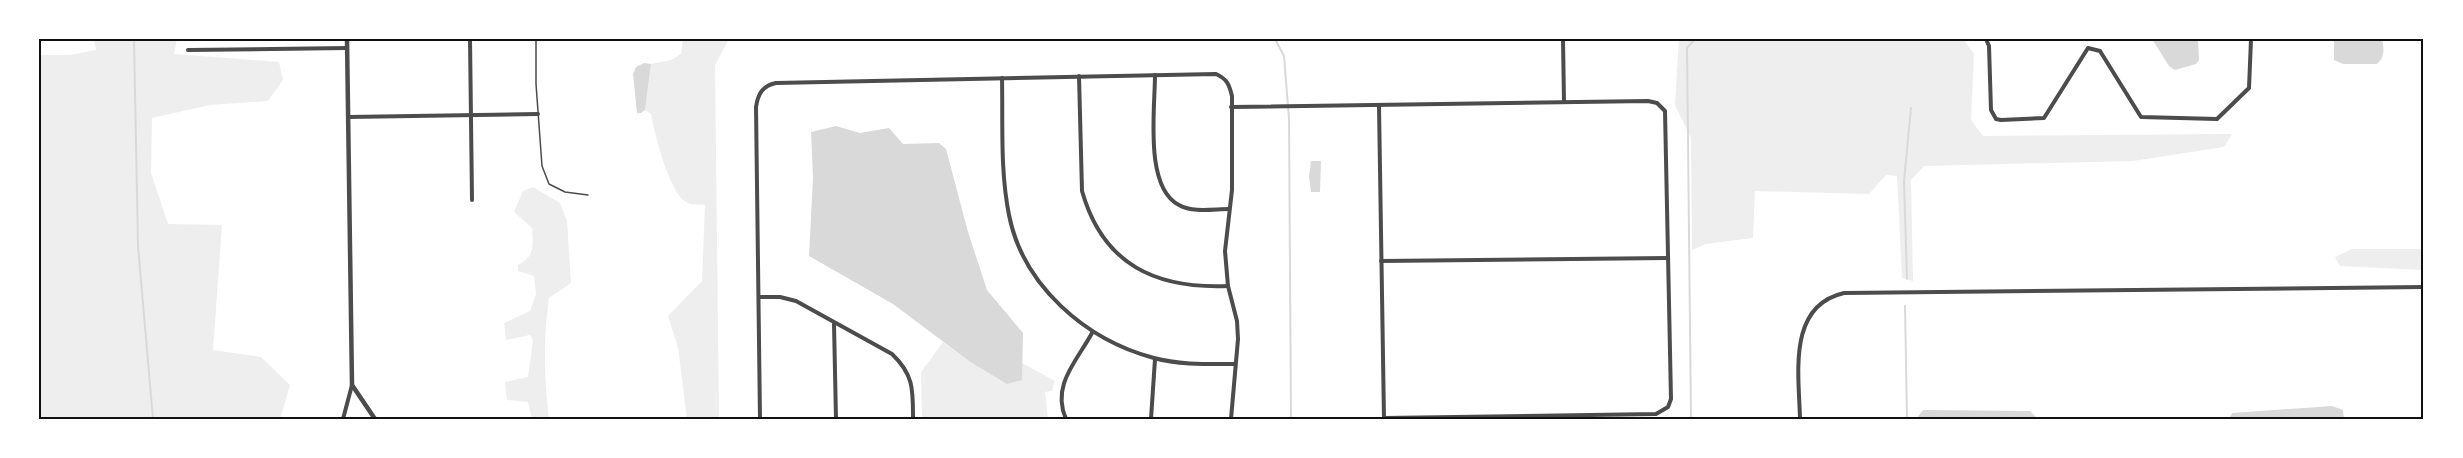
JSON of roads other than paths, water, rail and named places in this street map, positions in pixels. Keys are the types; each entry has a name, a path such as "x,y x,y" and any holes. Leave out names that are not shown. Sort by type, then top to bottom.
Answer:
{"street":[{"path":"343,419 352,386 347,39"},
{"path":"470,39 472,200"},
{"path":"1563,39 1564,102"},
{"path":"1986,39 1989,46 1990,110 1996,119 2001,120 2044,118 2088,48 2100,51 2141,117 2217,119 2223,116 2249,88 2251,39"},
{"path":"188,50 347,48"},
{"path":"760,419 756,107 757,98 765,87 776,83 1216,74 1224,78 1229,85 1231,107 1232,190 1225,251 1228,286 1237,321 1231,419"},
{"path":"1155,75 1155,151 1157,176 1162,189 1179,205 1229,209"},
{"path":"1079,76 1082,191 1087,210 1102,237 1126,261 1162,281 1183,286 1228,286"},
{"path":"1002,78 1003,176 1009,218 1032,270 1062,307 1092,333 1155,359 1235,364"},
{"path":"1231,107 1564,102 1657,103 1665,111 1667,119 1671,399 1668,407 1656,414 1384,418 1379,106"},
{"path":"348,117 538,114"},
{"path":"1381,261 1668,258"},
{"path":"1800,419 1800,338 1809,316 1821,302 1838,294 2424,287"},
{"path":"759,297 788,298 892,354 905,366 909,375 913,419"},
{"path":"834,323 836,419"},
{"path":"1066,419 1062,410 1061,388 1092,333"},
{"path":"1151,419 1155,359"},
{"path":"352,386 375,419"}],"lane":[{"path":"536,39 542,166 549,184 565,192 588,195"}],"waterway":[{"path":"134,39 138,246 153,419"},
{"path":"1275,39 1284,56 1289,119 1291,419"},
{"path":"1691,419 1687,48 1695,39"},
{"path":"1907,279 1904,181 1911,108"},
{"path":"1905,306 1907,419"}]}
